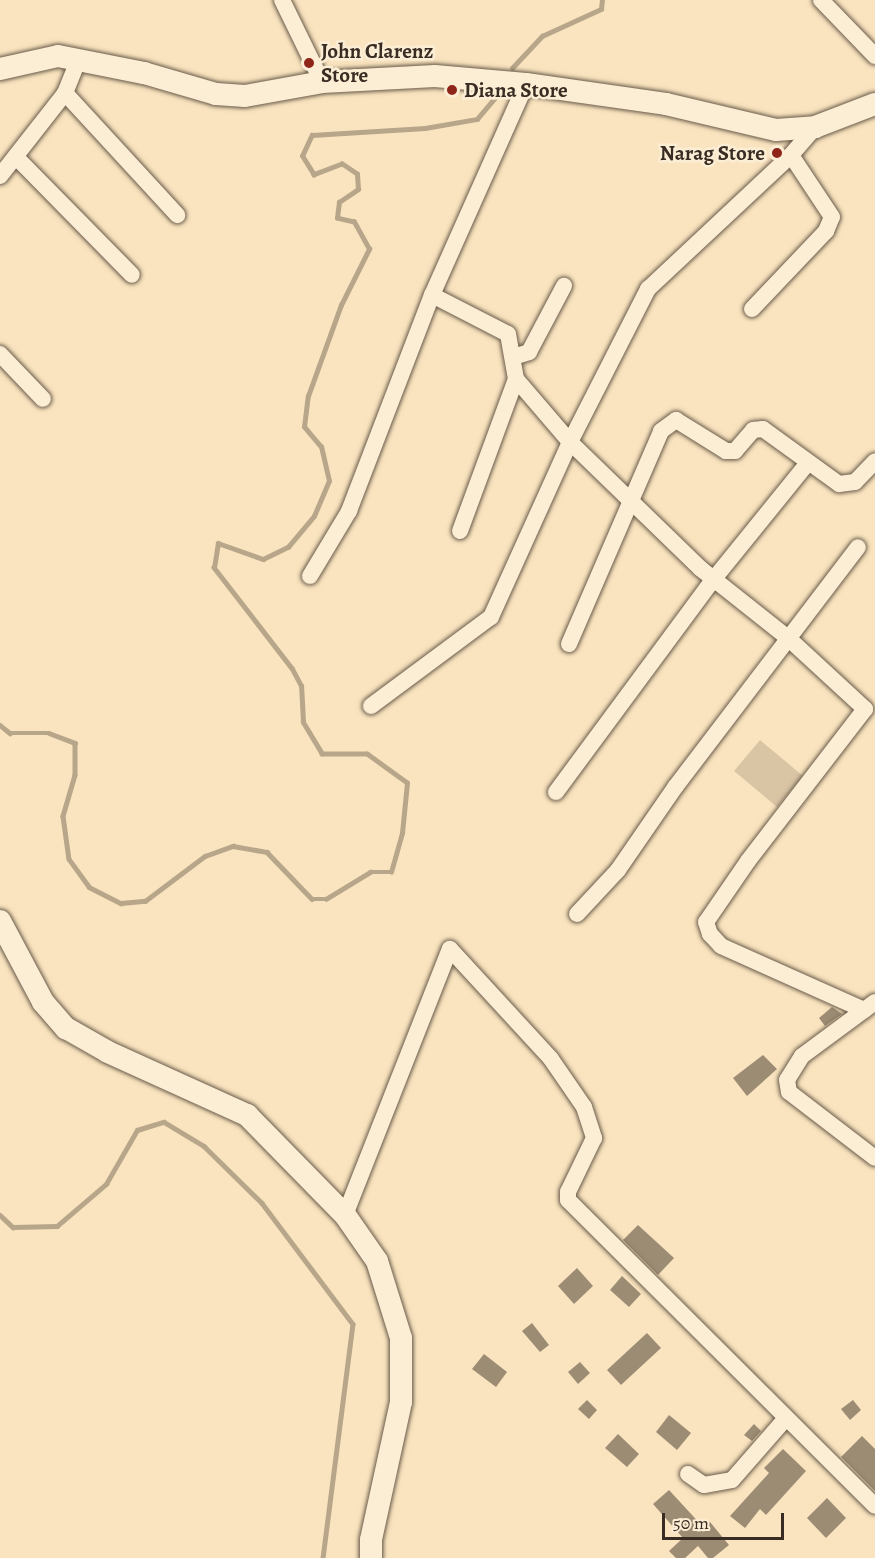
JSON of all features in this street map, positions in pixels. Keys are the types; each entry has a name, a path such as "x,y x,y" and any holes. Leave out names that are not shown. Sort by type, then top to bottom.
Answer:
{"street":[{"path":"282,0 322,82"},
{"path":"821,0 875,56"},
{"path":"0,69 58,56 79,58 216,94 245,96 322,82 435,76 526,84 666,104 776,130 815,127 875,104"},
{"path":"0,176 65,93 79,58"},
{"path":"310,576 349,512 432,295 526,84"},
{"path":"65,93 177,215"},
{"path":"371,706 491,617 570,442 648,290 791,155 815,127"},
{"path":"752,309 826,231 832,217 791,155"},
{"path":"16,157 132,275"},
{"path":"513,357 529,352 564,286"},
{"path":"432,295 508,334 516,379 460,531"},
{"path":"0,354 43,399"},
{"path":"516,379 570,442 713,580 788,638 865,709 748,861 706,922 710,934 721,946 869,1006"},
{"path":"569,644 661,431 676,420 726,452 735,451 753,430 764,429 807,464 839,484 855,482 875,461"},
{"path":"556,792 713,580 807,464"},
{"path":"577,914 618,870 788,638 858,547"},
{"path":"0,921 43,1002 66,1028 108,1052 247,1115 345,1215 377,1261 401,1338 401,1402 370,1540 371,1558"},
{"path":"345,1215 450,948 551,1059 584,1107 594,1138 568,1192 568,1200 875,1506"},
{"path":"869,1006 802,1056 788,1080 789,1092 875,1158"},
{"path":"688,1474 704,1485 732,1480 786,1418"}],"shaded area":[{"path":"760,740 803,776 777,807 734,771"}],"building":[{"path":"832,1007 842,1014 825,1026 819,1018"},
{"path":"763,1055 777,1069 747,1096 733,1078"},
{"path":"638,1225 674,1258 658,1275 623,1240"},
{"path":"577,1268 593,1286 574,1304 558,1286"},
{"path":"622,1276 641,1294 629,1307 610,1290"},
{"path":"532,1323 549,1345 540,1352 522,1331"},
{"path":"647,1333 661,1348 621,1385 607,1370"},
{"path":"484,1354 507,1372 496,1387 472,1369"},
{"path":"580,1362 590,1373 578,1384 568,1372"},
{"path":"587,1400 597,1410 589,1419 578,1409"},
{"path":"853,1400 861,1410 850,1420 841,1409"},
{"path":"669,1415 691,1433 677,1450 656,1432"},
{"path":"754,1424 761,1431 752,1441 744,1435"},
{"path":"618,1434 639,1454 627,1467 605,1448"},
{"path":"862,1436 875,1449 875,1491 841,1457"},
{"path":"783,1449 806,1471 766,1515 760,1509 745,1528 730,1516 769,1473 764,1468"},
{"path":"669,1490 704,1528 710,1522 729,1545 713,1558 708,1558 698,1546 685,1558 676,1558 669,1551 683,1538 653,1504"},
{"path":"827,1498 846,1518 826,1538 807,1518"}],"waterway":[{"path":"512,68 542,36 601,9 602,0"},
{"path":"0,725 10,733 49,733 75,743 75,775 63,816 69,859 89,887 121,903 145,901 205,856 233,846 267,852 312,899 326,899 370,872 391,872 402,833 407,783 367,754 322,754 303,722 301,686 292,669 214,568 218,543 263,559 288,547 314,516 329,481 321,447 304,427 308,396 341,305 369,249 354,222 337,218 339,202 358,189 357,174 342,164 314,175 302,156 312,135 425,128 477,119 497,95"},
{"path":"0,1215 13,1227 57,1226 106,1184 137,1130 164,1122 204,1146 262,1203 353,1324 323,1558"}],"place":[{"name":"John Clarenz Store","path":"309,63"},
{"name":"Diana Store","path":"452,90"},
{"name":"Narag Store","path":"777,153"}]}
